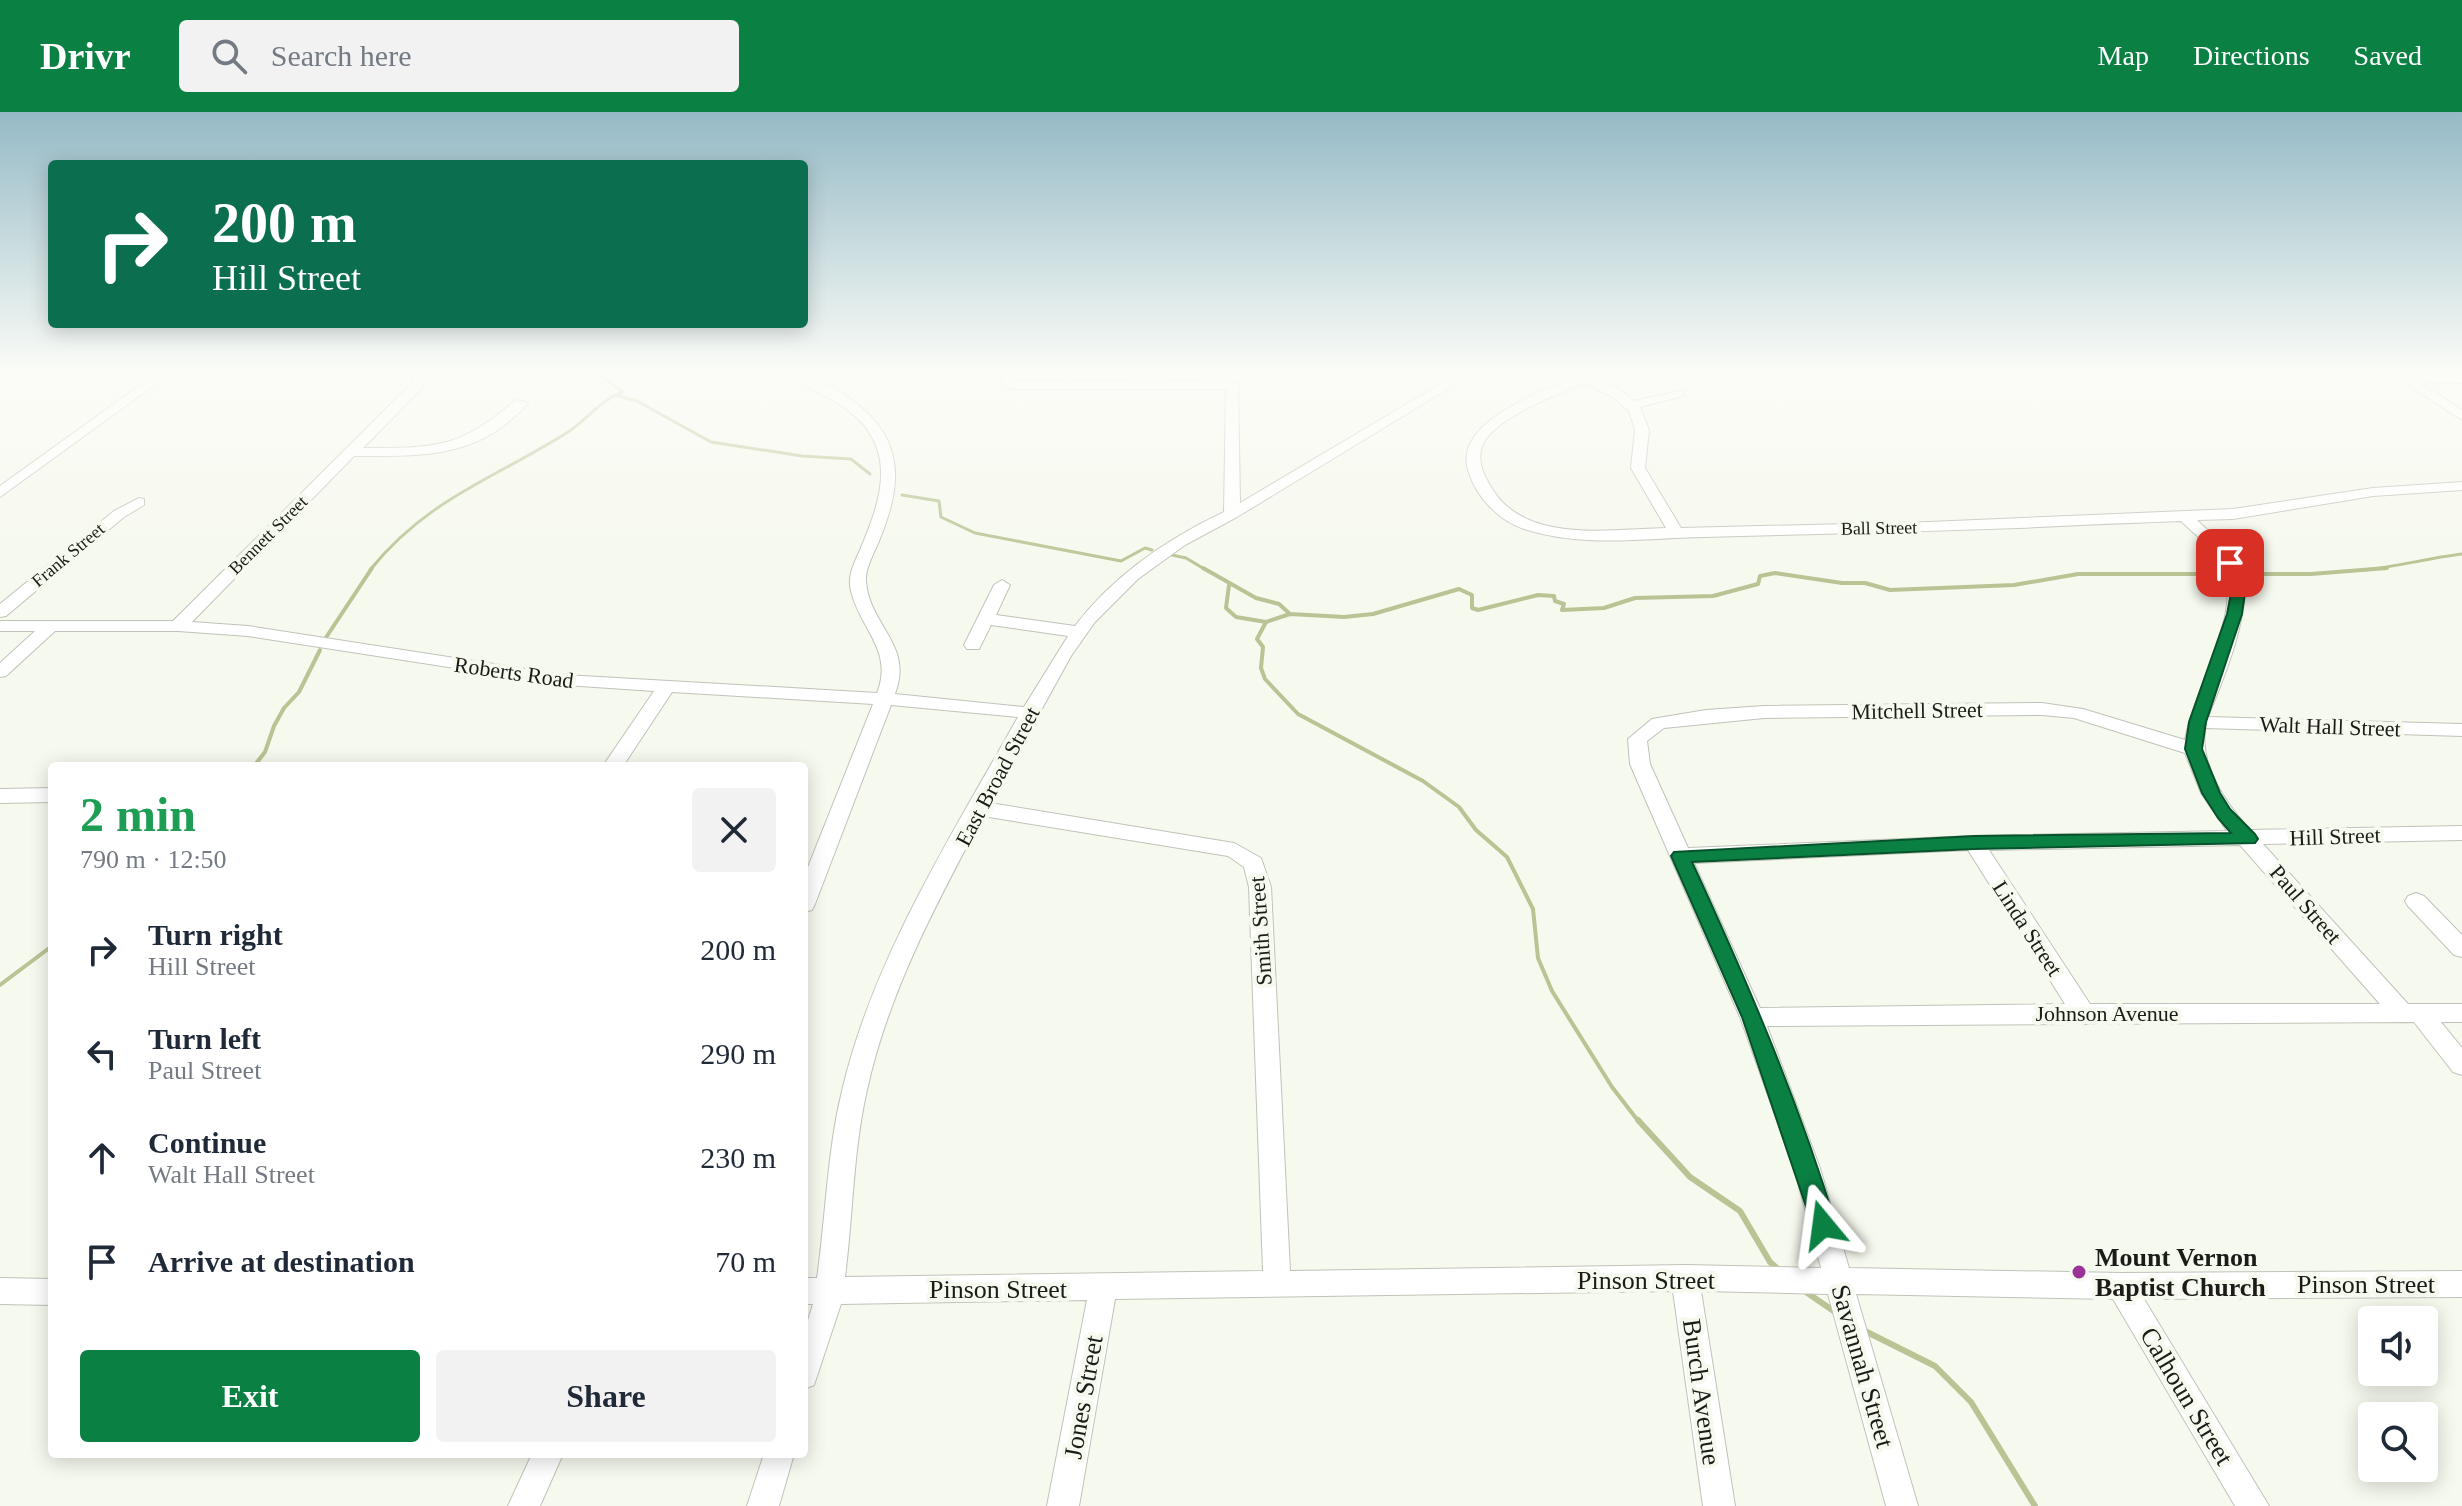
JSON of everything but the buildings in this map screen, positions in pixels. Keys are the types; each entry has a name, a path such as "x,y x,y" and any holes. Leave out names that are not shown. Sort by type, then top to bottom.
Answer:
{"street":[{"path":"0,493 76,438"},
{"name":"Bennett Street","path":"178,626 365,438"},
{"path":"351,452 445,451 480,438"},
{"path":"808,894 891,681 893,658 865,606 858,590 857,577 887,500 888,458 878,438"},
{"path":"1232,514 1233,438"},
{"name":"East Broad Street","path":"808,1349 861,1061 899,965 977,808 1030,713 1079,632 1105,601 1162,551 1194,531 1232,514 1359,438"},
{"name":"Ball Street","path":"1480,438 1475,443 1472,460 1489,495 1506,514 1539,528 1570,535 2185,516 2277,509 2421,487 2462,486"},
{"path":"1642,438 1636,456 1638,468 1677,534"},
{"name":"Frank Street","path":"0,612 119,514 139,502"},
{"path":"2185,516 2230,563 2238,593 2235,614 2197,722 2193,749"},
{"path":"973,645 1002,585"},
{"path":"986,619 1079,632"},
{"name":"Roberts Road","path":"0,626 178,626 248,631 565,680 885,699 1030,713"},
{"path":"0,672 51,626"},
{"path":"616,762 665,688"},
{"name":"Mitchell Street","path":"1640,735 1659,723 1678,719 1764,712 2042,709 2076,713 2193,749"},
{"name":"Walt Hall Street","path":"2197,722 2462,730"},
{"name":"Savannah Street","path":"1640,735 1637,739 1640,764 1752,1017 1807,1168 1902,1506"},
{"name":"Paul Street","path":"2193,749 2211,793 2224,814 2462,1065"},
{"path":"0,796 48,795"},
{"name":"Smith Street","path":"977,808 1234,850 1254,863 1260,887 1277,1284"},
{"name":"Hill Street","path":"1680,856 1974,843 2462,833"},
{"name":"Linda Street","path":"1974,843 2083,1013"},
{"path":"2416,901 2462,949"},
{"name":"Johnson Avenue","path":"1752,1017 2462,1013"},
{"name":"Pinson Street","path":"817,1291 1685,1278 2121,1286 2462,1284"},
{"name":"Burch Avenue","path":"1685,1278 1719,1506"},
{"name":"Calhoun Street","path":"2121,1286 2253,1506"},
{"name":"Jones Street","path":"1063,1506 1103,1289"},
{"path":"0,1291 48,1292"},
{"path":"524,1506 546,1458"},
{"path":"763,1506 778,1458"}],"waterway":[{"path":"370,570 392,545 439,507 558,438"},
{"path":"704,438 711,442 802,456 851,459 870,474"},
{"path":"902,495 939,501 941,517 975,533 1121,561 1145,548 1152,550"},
{"path":"2366,570 2462,554"},
{"path":"1172,555 1186,558 1206,570"},
{"path":"325,639 372,568"},
{"path":"1203,568 1256,598 1279,604 1290,614"},
{"path":"2366,570 2387,568"},
{"path":"2238,574 2311,574 2366,570"},
{"path":"1290,614 1344,617 1373,614 1459,589 1472,595 1472,608 1478,610 1538,595 1554,596 1555,601 1564,604 1562,610 1604,608 1635,598 1713,596 1758,584 1760,576 1775,573 1842,583 1865,583 1890,590 2014,585 2078,574 2230,574"},
{"path":"1229,585 1226,608 1236,617 1266,622"},
{"path":"1266,622 1290,614"},
{"path":"1266,622 1257,639 1263,647 1261,668 1265,679 1298,714 1423,781 1459,807 1476,830 1507,857 1533,909 1538,958 1552,991 1612,1087 1639,1122"},
{"path":"257,762 265,752 284,708 299,692 320,650"},
{"path":"0,985 48,949"},
{"path":"1638,1120 1690,1177 1740,1211 1770,1262 1778,1269"},
{"path":"1806,1292 1835,1312"},
{"path":"1863,1330 1935,1366 1971,1402 2035,1506"}],"place":[{"name":"Mount Vernon Baptist Church","path":"2079,1272"}],"route":[{"path":"1823,1225 1807,1168 1752,1017 1680,856 1974,843 2248,839 2224,814 2211,793 2193,749 2197,722 2235,614 2238,593 2230,563"}]}
